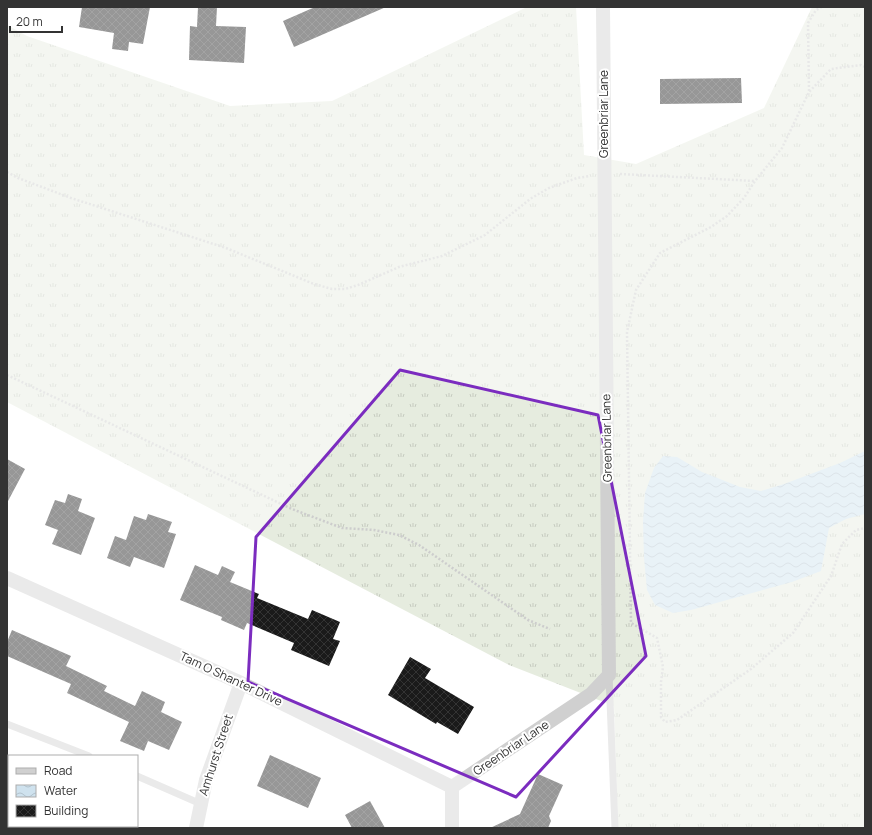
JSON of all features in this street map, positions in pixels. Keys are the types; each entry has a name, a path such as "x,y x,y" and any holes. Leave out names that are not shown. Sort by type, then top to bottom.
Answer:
{"street":[{"name":"Greenbriar Lane","path":"452,787 591,694 609,675 603,7"},
{"name":"Tam O Shanter Drive","path":"7,578 241,683 452,787"},
{"name":"Amhurst Street","path":"199,828 201,804 206,780 241,683"},
{"path":"452,787 452,828"}],"lane":[{"path":"609,675 615,828"},
{"path":"7,724 87,755"},
{"path":"138,776 201,804"}],"path":[{"path":"809,92 808,23 816,10 822,7"},
{"path":"865,67 861,65 831,68 809,92 782,148 755,181 744,198 727,216 711,227 660,253 636,290 627,332 631,623 657,638 664,667 661,682 661,717 665,722 677,720 751,669 793,633 831,576 842,544 856,530 865,528"},
{"path":"7,172 18,178 71,198 226,248 314,284 332,289 345,289 358,285 399,267 442,256 485,235 530,199 549,188 577,178 605,173 755,181"},
{"path":"7,375 292,509 342,528 374,530 399,535 419,544 528,620 550,629"}],"highlighted area":[{"path":"400,370 598,415 646,656 516,797 248,682 256,537"}],"green space":[{"path":"527,7 576,7 584,155 636,164 764,108 812,7 865,7 865,828 618,828 614,706 509,665 7,402 7,25 27,36 230,106 332,101"}],"water":[{"path":"865,451 865,514 846,519 829,528 821,571 792,582 691,610 673,613 655,605 647,590 643,522 645,493 654,468 663,456 677,457 702,472 740,487 761,491 840,463"}],"building":[{"path":"82,7 150,7 143,44 129,42 128,51 112,49 114,33 79,27"},
{"path":"198,7 217,7 216,26 246,27 244,63 189,60 190,26 197,27"},
{"path":"315,7 386,7 294,47 283,21"},
{"path":"741,78 742,103 660,104 660,79"},
{"path":"7,459 25,469 7,503"},
{"path":"68,494 82,499 78,511 95,518 81,555 52,544 58,530 45,525 55,500 65,503"},
{"path":"148,514 172,522 168,532 176,534 164,568 134,557 130,567 107,558 115,536 126,540 134,516 146,520"},
{"path":"195,565 218,575 222,566 235,572 230,582 259,594 257,598 308,619 312,610 340,622 333,639 340,641 329,666 291,650 294,643 247,623 244,630 221,620 222,617 180,600"},
{"path":"12,630 71,656 66,666 107,686 104,691 135,706 142,691 165,702 161,712 182,722 169,750 148,741 144,751 120,741 129,722 67,693 71,684 7,656 7,642"},
{"path":"410,657 431,669 425,678 474,707 458,734 437,722 436,724 388,695"},
{"path":"270,755 321,778 308,808 257,786"},
{"path":"538,774 563,785 549,816 551,821 548,828 490,828 520,814"},
{"path":"370,801 385,828 352,828 345,815"}]}
